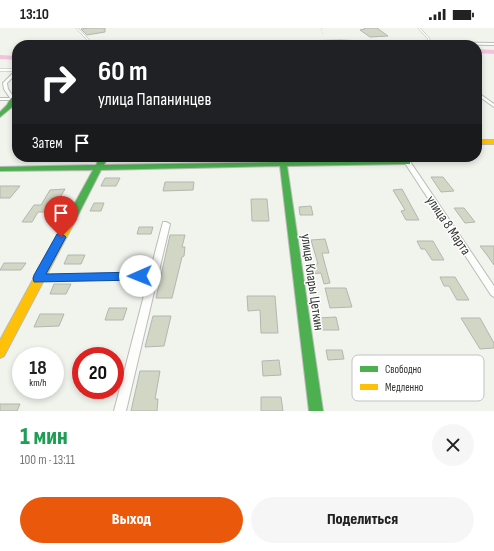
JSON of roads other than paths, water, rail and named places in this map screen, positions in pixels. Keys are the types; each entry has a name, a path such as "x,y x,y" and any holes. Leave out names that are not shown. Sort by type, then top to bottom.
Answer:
{"street":[{"path":"482,44 494,44"},
{"path":"12,76 5,84 6,89 12,96"},
{"path":"482,97 494,106"},
{"path":"0,99 12,99"},
{"path":"0,115 12,103"},
{"path":"482,142 494,142"},
{"path":"0,352 38,278 102,162"},
{"path":"0,170 252,162"},
{"name":"улица Клары Цеткин","path":"282,162 316,411"},
{"name":"улица 8 Марта","path":"407,162 494,293"},
{"path":"120,411 166,224"}],"lane":[{"path":"77,28 88,40"},
{"path":"419,28 428,40"},
{"path":"0,70 12,71"},
{"path":"38,278 154,276"}],"waterway":[{"path":"482,51 494,52"},
{"path":"0,57 12,58"}]}
